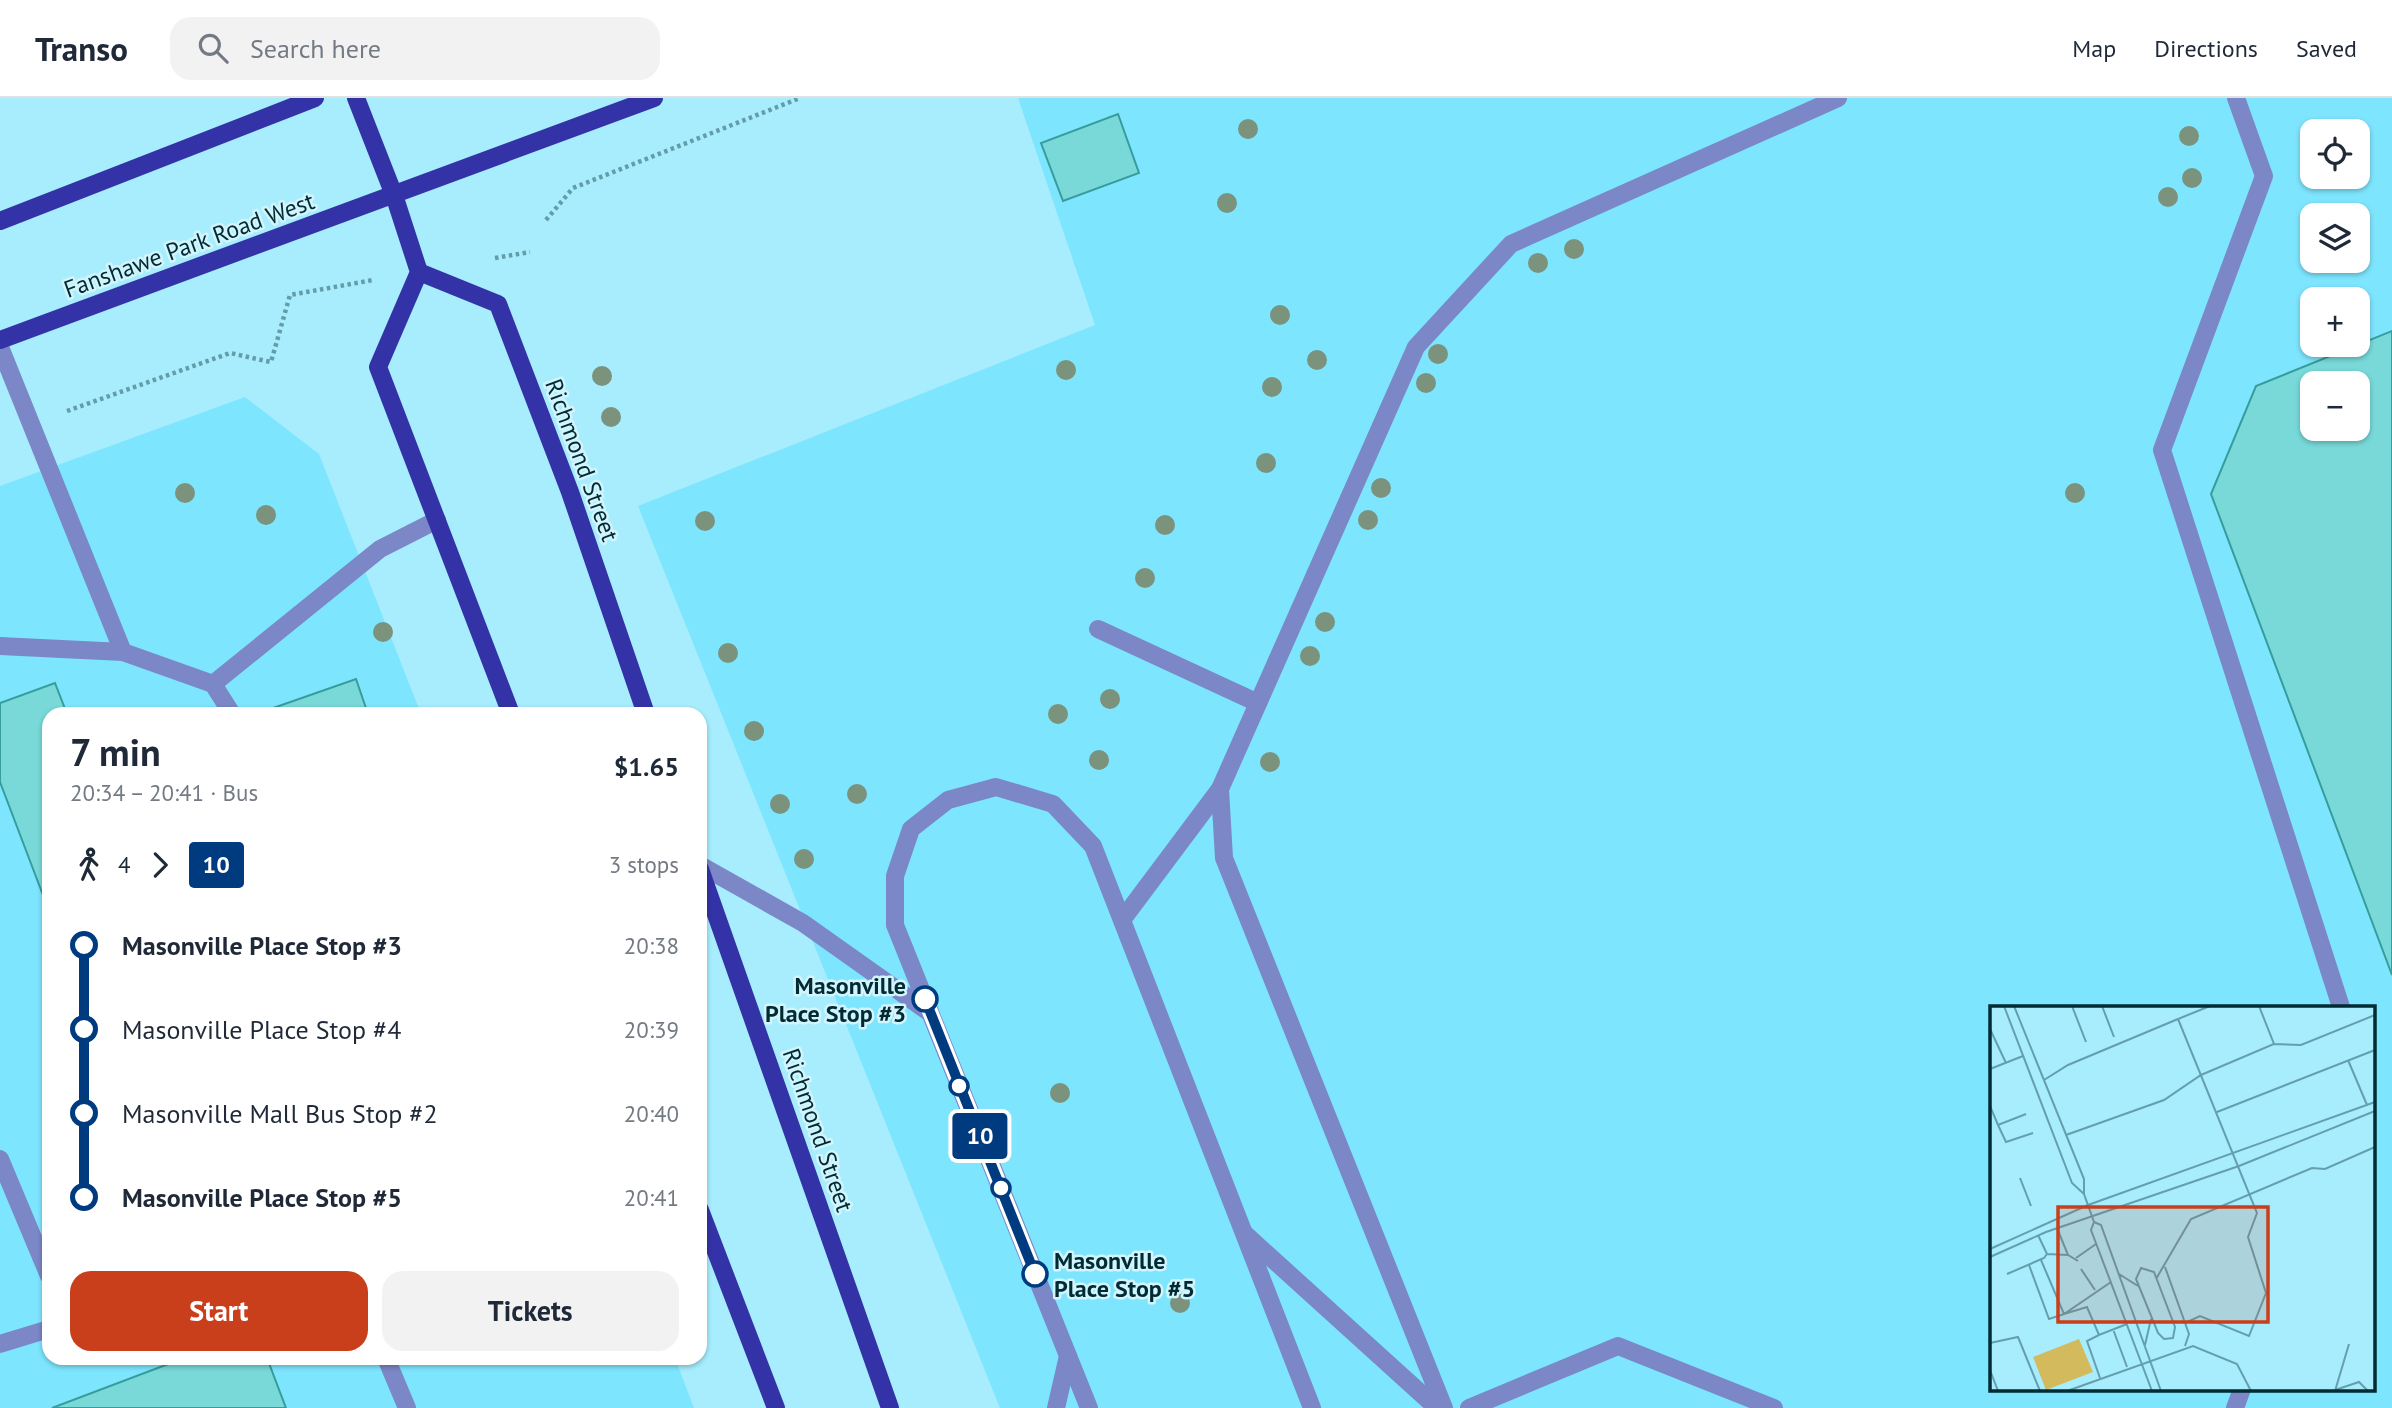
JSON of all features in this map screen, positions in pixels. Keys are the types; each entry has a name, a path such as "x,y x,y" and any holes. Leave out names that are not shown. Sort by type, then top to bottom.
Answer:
{"main road":[{"path":"0,221 315,98"},
{"path":"356,98 394,195 419,272 378,367 508,707"},
{"name":"Fanshawe Park Road West","path":"0,340 654,98"},
{"name":"Richmond Street","path":"419,272 498,304 570,492 644,707"},
{"name":"Richmond Street","path":"707,887 890,1408"},
{"path":"707,1228 776,1408"}],"lane":[{"path":"1122,920 1220,789 1416,347 1511,244 1838,98"},
{"path":"2236,98 2264,176 2162,450 2341,1006"},
{"path":"0,347 123,652"},
{"path":"213,684 380,549 436,520"},
{"path":"1098,629 1258,703"},
{"path":"0,646 123,652 213,684 228,707"},
{"path":"1089,1408 895,925 895,876 911,829 948,800 996,787 1054,804 1093,846 1312,1408"},
{"path":"1220,789 1224,858 1444,1408"},
{"path":"707,871 803,923 930,1013"},
{"path":"0,1159 42,1259"},
{"path":"1243,1232 1437,1408"},
{"path":"0,1344 42,1331"},
{"path":"1469,1408 1618,1346 1774,1408"},
{"path":"1056,1408 1068,1356"},
{"path":"389,1365 407,1408"},
{"path":"2235,1408 2242,1390"}],"path":[{"path":"546,220 573,188 800,98"},
{"path":"31,424 230,354 271,362 290,295"}],"shaded area":[{"path":"1018,98 2392,98 2392,1408 1000,1408 638,506 1095,325"},
{"path":"245,397 319,454 418,707 42,707 42,1365 678,1365 694,1408 0,1408 0,486"}],"building":[{"path":"1118,114 1139,173 1063,201 1041,143"},
{"path":"2392,331 2392,975 2211,494 2256,386 2328,357 2370,357 2370,340"},
{"path":"356,679 366,707 276,707"},
{"path":"55,683 64,707 42,707 42,893 0,782 0,703"},
{"path":"166,1365 270,1365 286,1408 52,1408"}],"bus line":[{"name":"10","path":"925,999 1035,1274"}],"place":[{"name":"Masonville Place Stop #3","path":"925,999"},
{"name":"Masonville Place Stop #5","path":"1035,1274"}]}
